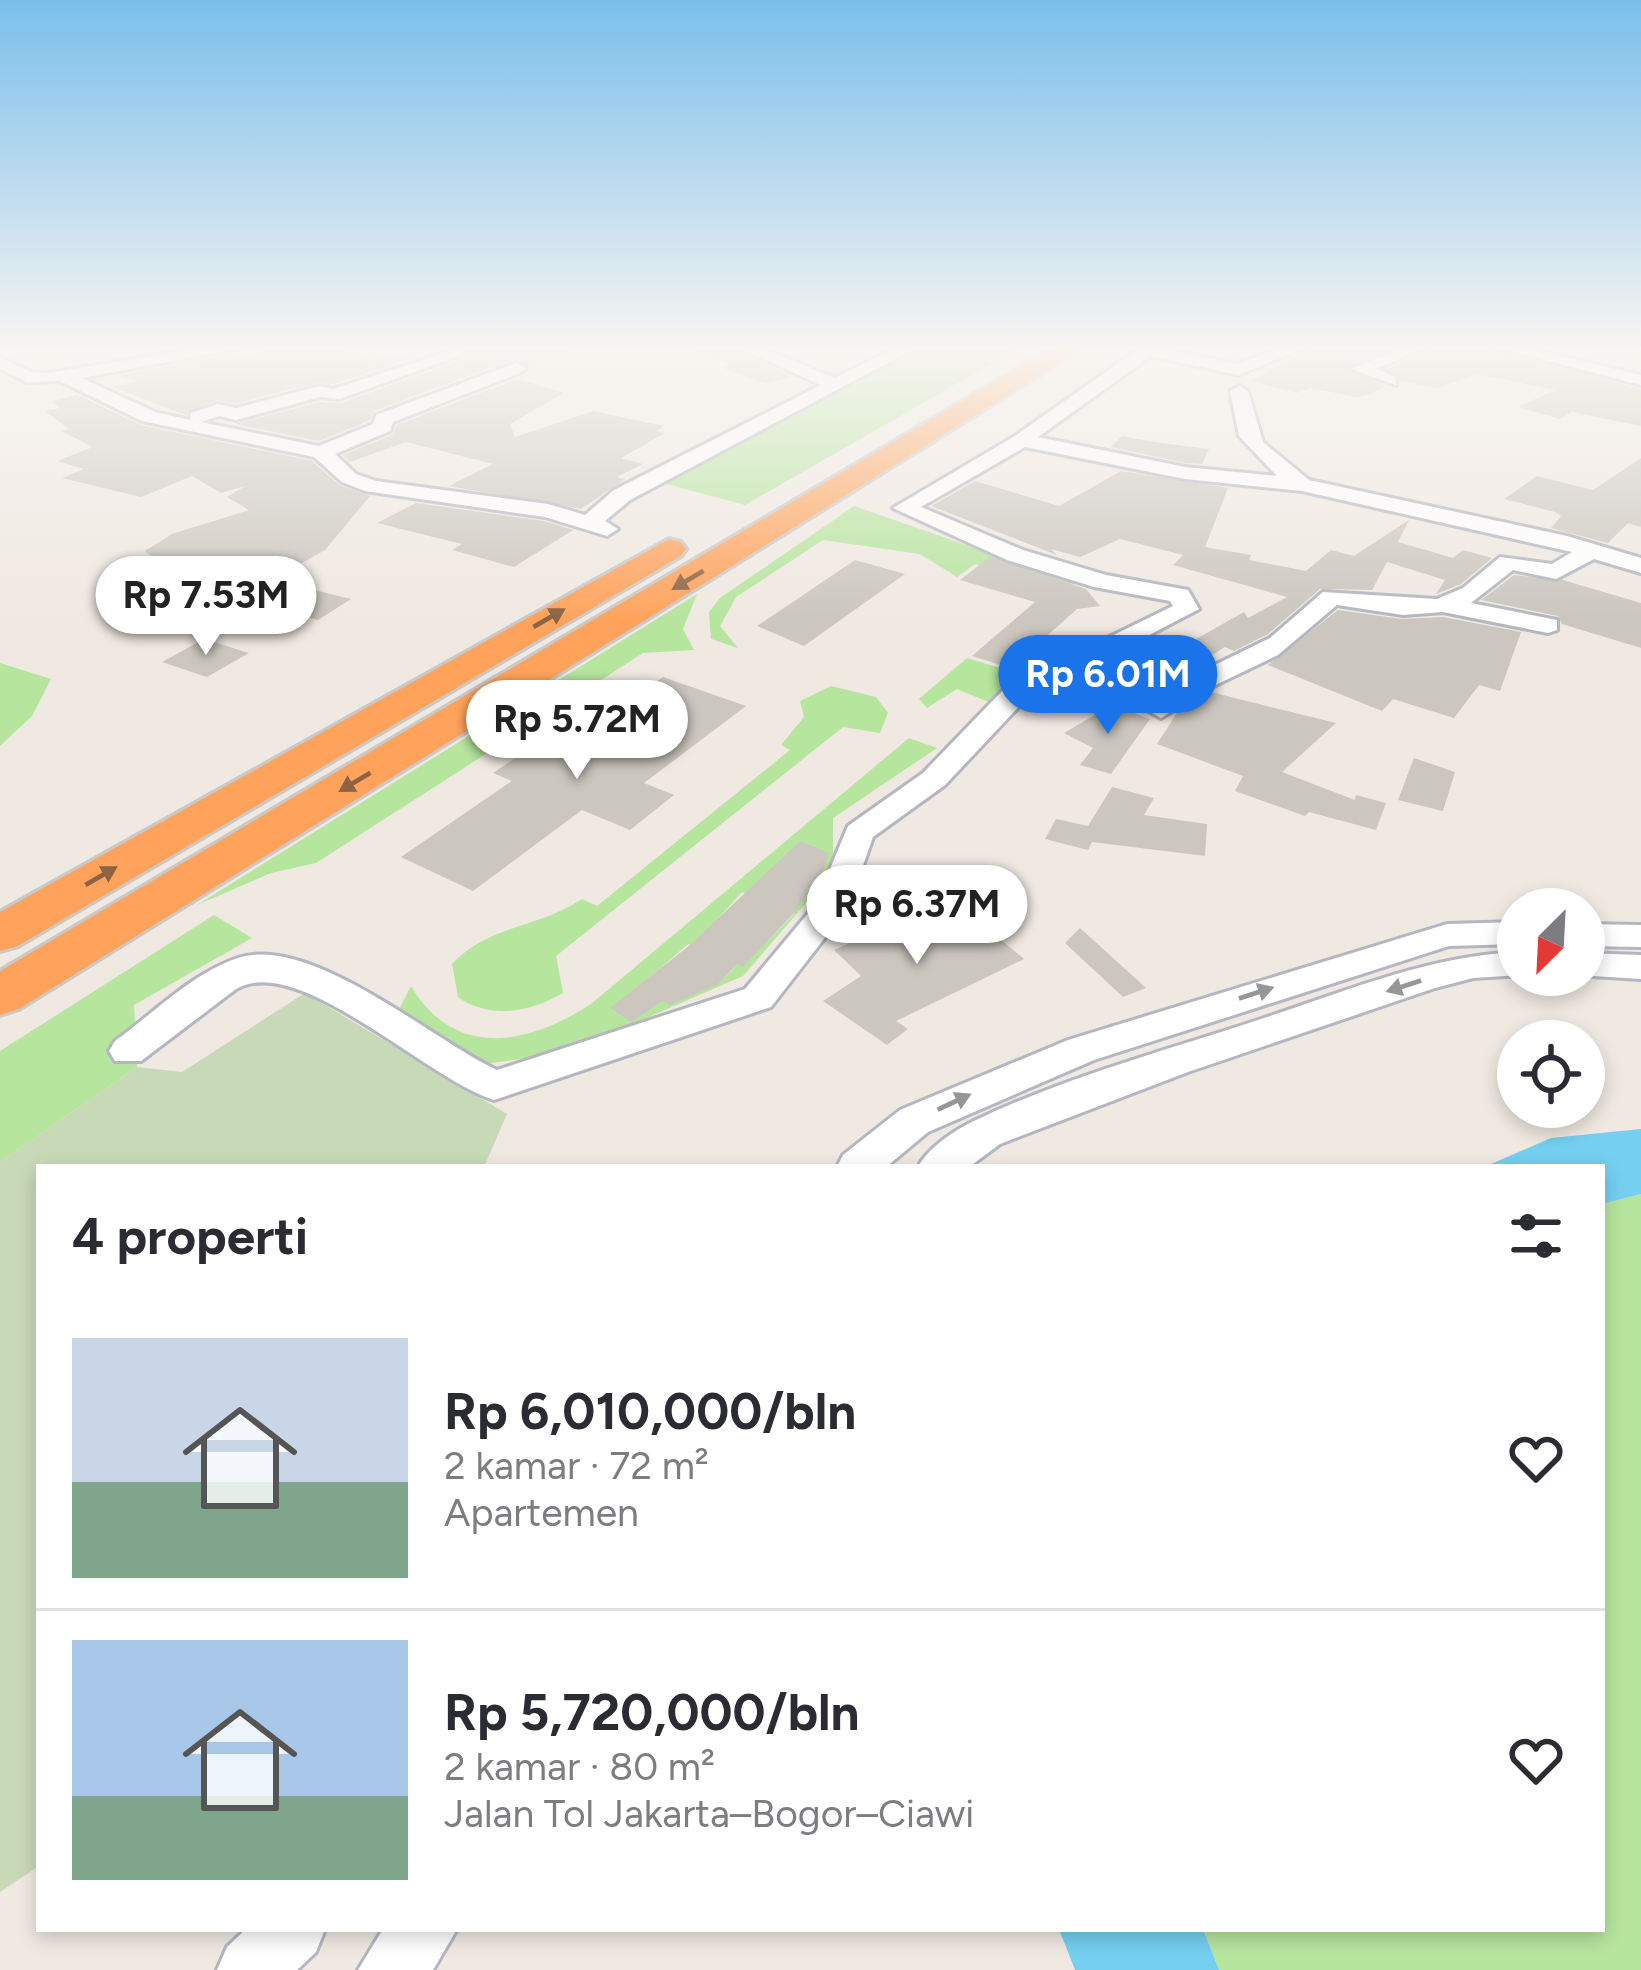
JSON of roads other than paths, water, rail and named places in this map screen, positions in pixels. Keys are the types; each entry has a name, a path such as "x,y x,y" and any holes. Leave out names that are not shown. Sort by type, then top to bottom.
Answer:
{"highway":[{"path":"0,934 864,437"},
{"path":"0,996 924,437"},
{"path":"725,592 820,526 926,437"},
{"path":"0,1033 151,942 225,905"}],"street":[{"path":"244,437 321,452 361,437"},
{"path":"321,452 349,478 372,487 542,510 597,527 622,495 731,437"},
{"path":"128,1051 246,968 279,966 308,976 460,1072 494,1086 758,998 831,908 859,833 934,778 1015,694 1187,609 1179,595 1102,582 1015,554 904,508 1026,437"},
{"path":"1247,437 1266,459 1302,485"},
{"path":"1022,440 1185,473 1302,485 1641,566"},
{"path":"542,510 584,495 622,495"},
{"path":"1445,605 1472,593 1508,562 1556,572 1590,551"},
{"path":"1161,710 1198,679 1256,658 1306,623 1332,597 1394,608 1445,605 1548,625"},
{"path":"861,1164 914,1121 1082,1050 1447,935 1497,934"},
{"path":"1605,935 1641,936"},
{"path":"943,1164 986,1133 1174,1062 1441,975 1497,965"},
{"path":"1605,966 1641,967"},
{"path":"250,1970 290,1932"},
{"path":"391,1970 423,1932"}],"water":[{"path":"1641,1129 1641,1194 1605,1203 1605,1164 1491,1164 1551,1138"},
{"path":"1060,1932 1204,1932 1219,1970 1075,1970"}]}
